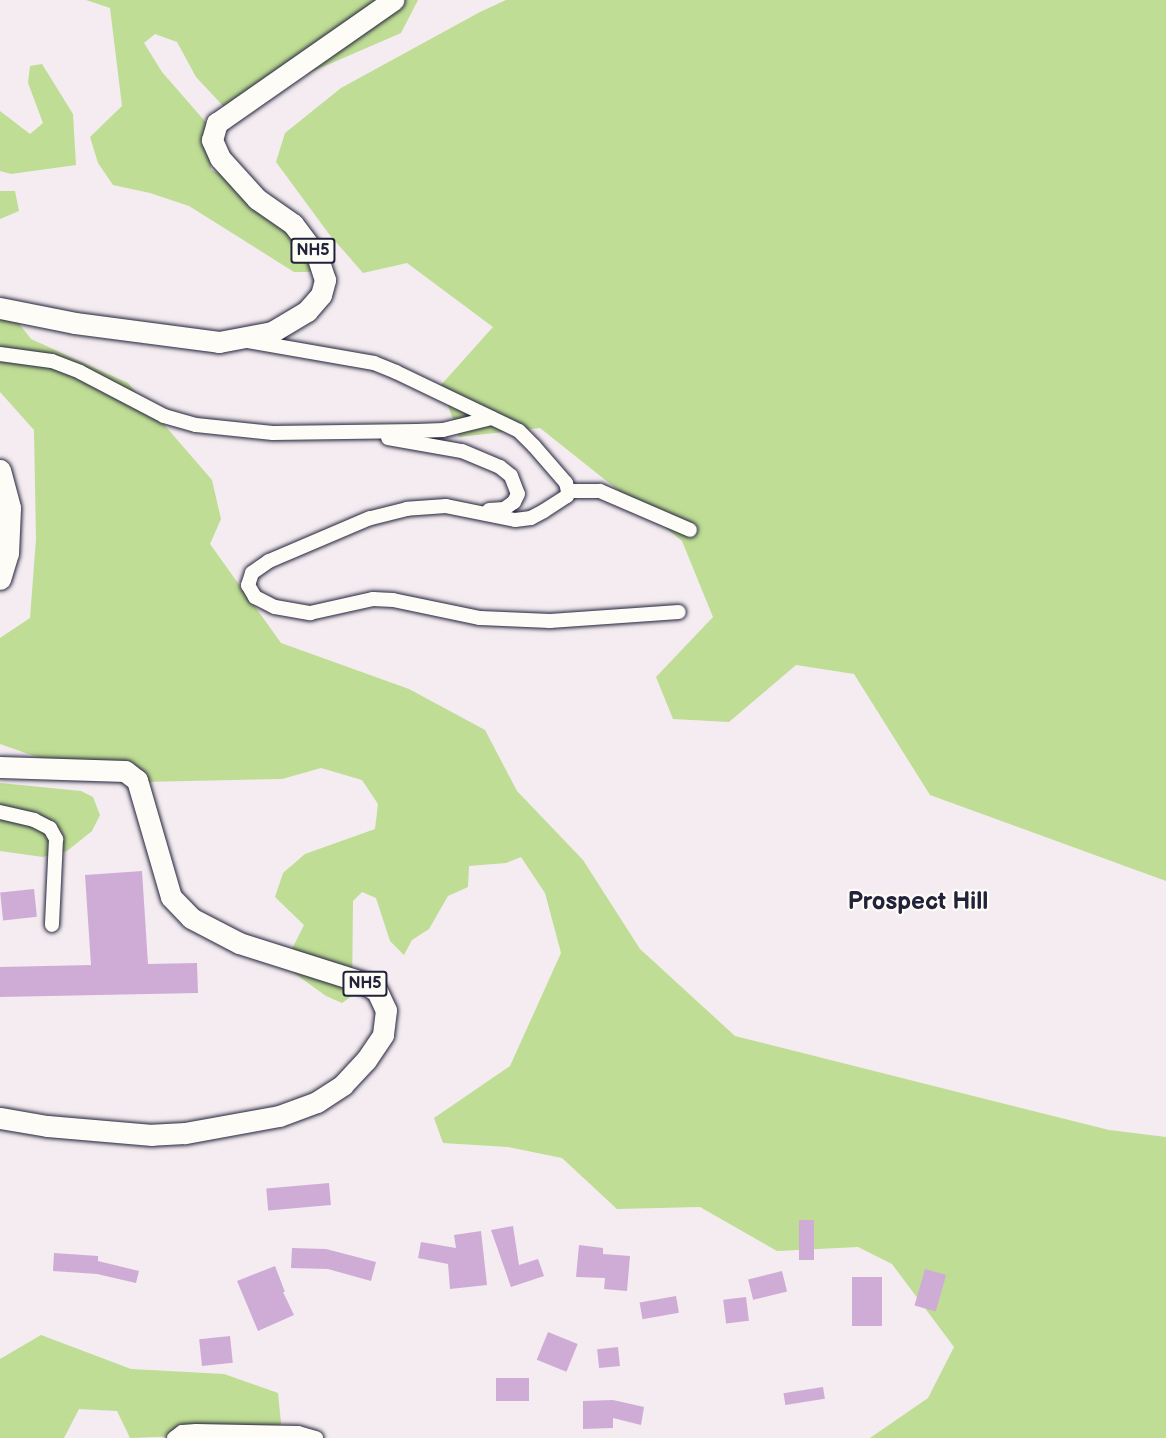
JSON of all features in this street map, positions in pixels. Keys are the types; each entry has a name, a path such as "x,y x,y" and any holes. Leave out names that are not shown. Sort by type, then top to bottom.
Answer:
{"highway":[{"name":"NH5","path":"0,308 98,326 219,342 272,332 306,311 321,295 325,280 317,256 293,224 257,199 220,158 212,140 217,123 393,0"},
{"path":"0,470 10,508 8,553 0,579"},
{"name":"NH5","path":"0,767 125,771 137,780 171,897 191,918 239,943 362,982 377,991 386,1010 383,1035 366,1060 343,1085 317,1102 279,1116 185,1133 152,1135 47,1126 0,1118"}],"street":[{"path":"237,339 374,363 519,431 566,483 568,491 567,496 531,518 514,520 446,506 407,509 370,518 269,561 252,573 248,585 255,597 275,607 310,613 373,598 480,618 550,621 679,612"},
{"path":"0,354 52,361 80,372 164,416 196,425 273,433 443,430 492,418"},
{"path":"350,432 462,451 500,467 511,476 518,490 514,502 504,509 469,511"},
{"path":"568,491 600,491 690,530"},
{"path":"0,812 34,820 50,828 56,839 52,926"},
{"path":"174,1438 182,1432 196,1431 298,1433 316,1438"}],"green space":[{"path":"86,0 418,0 401,33 226,109 196,77 177,42 155,34 144,43 162,72 210,127 211,170 265,193 307,229 313,272 294,272 189,206 150,193 113,185 98,163 90,137 122,106 110,8"},
{"path":"506,0 1166,0 1166,881 930,795 854,674 796,665 729,722 673,719 656,677 713,617 682,541 540,428 459,437 441,385 493,327 407,263 363,273 329,234 276,162 285,133 341,88"},
{"path":"42,64 73,114 76,165 11,174 0,171 0,111 30,134 43,123 28,83 30,66"},
{"path":"0,191 15,191 19,211 0,219"},
{"path":"0,299 31,339 128,383 212,480 221,519 210,544 281,643 409,689 485,730 517,791 583,860 640,949 735,1036 1109,1130 1166,1137 1166,1438 870,1438 928,1398 954,1347 892,1264 858,1247 777,1251 700,1207 617,1209 562,1158 508,1147 443,1143 434,1118 510,1066 561,953 545,893 521,857 506,863 469,866 468,887 448,896 429,929 412,940 404,955 390,941 376,898 362,892 353,901 352,996 342,1003 326,996 294,973 289,955 304,925 275,897 283,873 305,854 375,829 378,804 362,780 321,768 282,779 142,782 34,756 0,744 0,638 30,618 36,539 34,430 0,392"},
{"path":"0,783 81,791 93,797 100,815 92,831 67,851 43,857 0,851"},
{"path":"41,1335 131,1369 224,1374 278,1393 281,1423 275,1438 207,1435 130,1438 117,1411 79,1409 64,1438 0,1438 0,1359"}],"building":[{"path":"142,871 148,964 197,963 198,993 0,997 0,967 91,965 85,875"},
{"path":"34,889 37,917 3,920 0,893"},
{"path":"329,1183 331,1205 268,1210 266,1188"},
{"path":"799,1220 814,1220 814,1260 799,1260"},
{"path":"513,1226 519,1265 538,1259 544,1276 511,1287 491,1230"},
{"path":"481,1231 487,1285 450,1289 448,1264 418,1258 421,1242 456,1248 454,1235"},
{"path":"579,1245 603,1248 603,1254 630,1256 627,1291 604,1289 605,1278 576,1277"},
{"path":"292,1248 326,1249 376,1262 371,1281 328,1269 291,1268"},
{"path":"54,1253 98,1256 98,1261 139,1271 136,1283 97,1274 53,1271"},
{"path":"275,1266 285,1292 283,1292 294,1315 258,1331 237,1281"},
{"path":"925,1269 946,1275 936,1312 915,1306"},
{"path":"782,1271 787,1291 753,1300 748,1279"},
{"path":"852,1277 882,1277 882,1326 852,1326"},
{"path":"676,1296 679,1313 643,1319 640,1302"},
{"path":"746,1297 749,1321 726,1324 723,1300"},
{"path":"548,1332 578,1344 566,1372 537,1360"},
{"path":"230,1336 233,1363 202,1366 199,1339"},
{"path":"618,1347 620,1366 599,1368 597,1349"},
{"path":"496,1378 529,1378 529,1401 496,1401"},
{"path":"823,1387 825,1399 785,1405 783,1393"},
{"path":"613,1400 644,1407 641,1425 613,1418 613,1428 583,1429 583,1401"}],"district":[{"name":"Prospect Hill","path":"918,902"}]}
